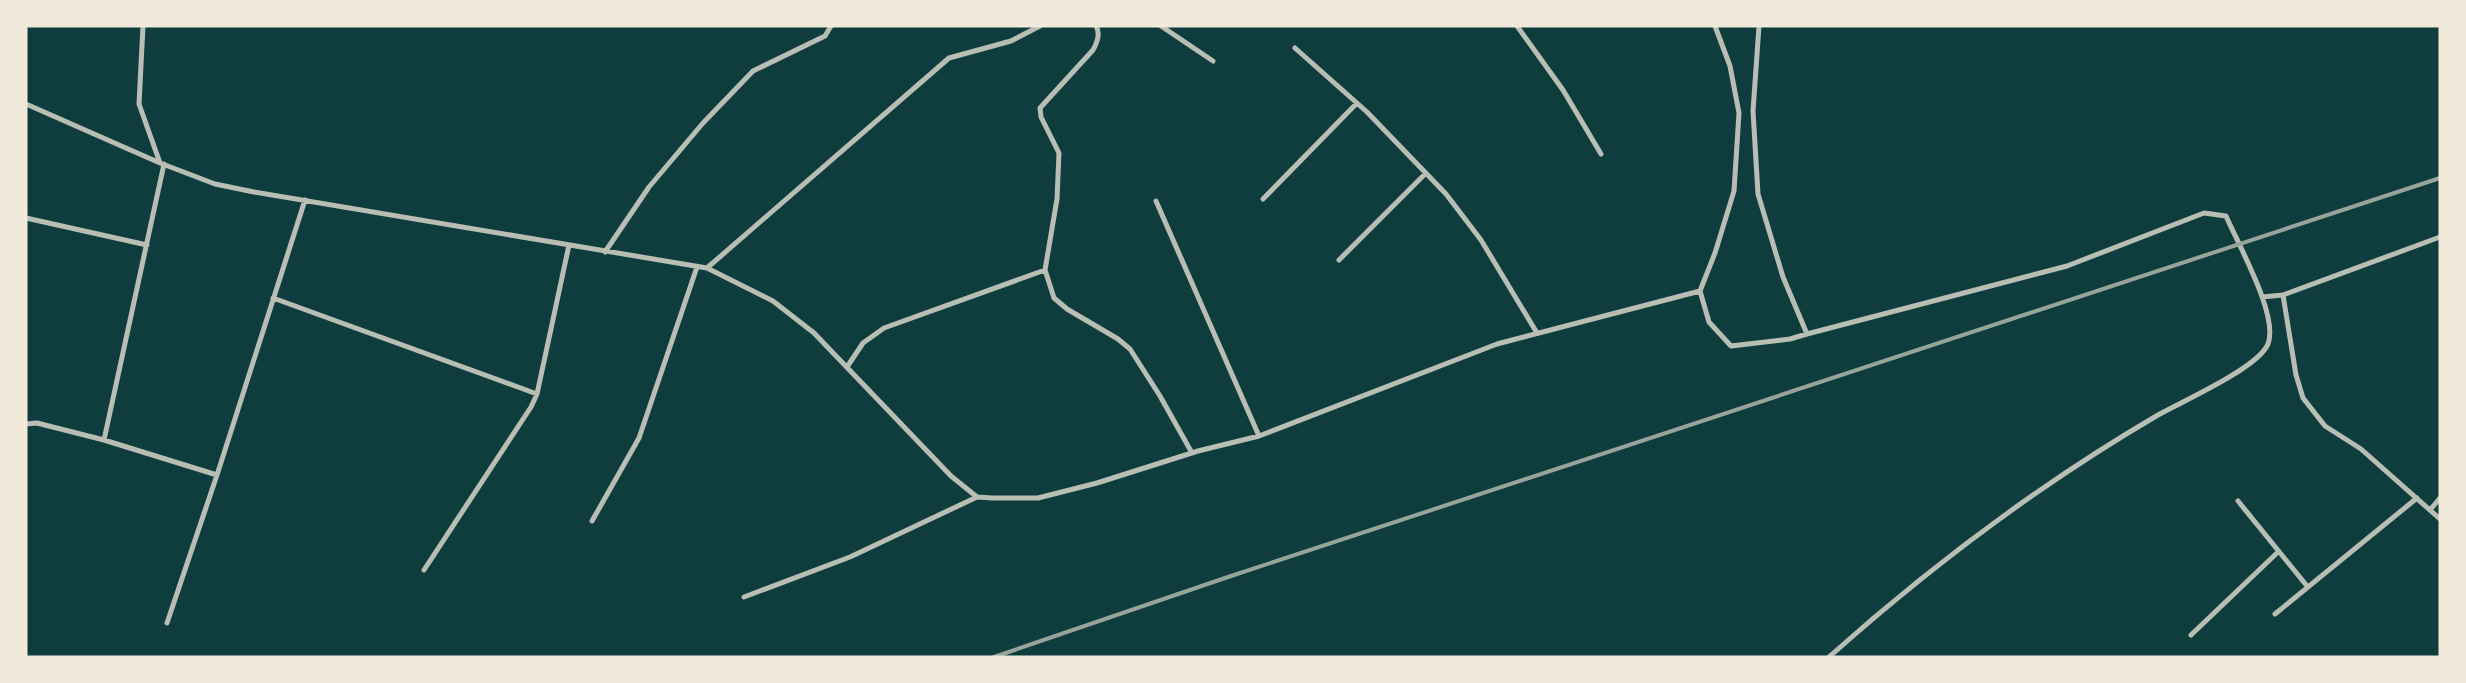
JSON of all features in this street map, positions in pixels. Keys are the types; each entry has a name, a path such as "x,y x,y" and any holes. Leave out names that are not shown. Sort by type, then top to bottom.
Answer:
{"street":[{"path":"104,440 147,244 162,164 139,104 143,26"},
{"path":"605,252 649,187 703,123 753,71 825,36 831,26"},
{"path":"707,268 949,58 1011,40 1040,26"},
{"path":"1096,26 1099,30 1098,42 1093,50 1040,108 1041,117 1059,153 1060,166 1057,199 1045,270 1054,298 1067,309 1118,339 1130,350 1160,396 1192,453"},
{"path":"1161,26 1213,62"},
{"path":"1517,26 1563,90 1600,154"},
{"path":"1715,26 1730,66 1739,113 1734,191 1715,253 1700,290 1709,322 1731,346 1790,340 2067,266 2204,213 2226,216 2262,297 2270,320 2268,343 2260,356 2046,484 1936,566 1829,657"},
{"path":"1759,26 1753,111 1758,194 1783,276 1807,334"},
{"path":"1295,48 1357,103 1446,194 1481,240 1537,333"},
{"path":"1263,199 1357,103"},
{"path":"26,104 162,164 215,184 707,268 773,301 814,333 951,476 977,497"},
{"path":"1339,260 1426,173"},
{"path":"167,623 217,475 305,200"},
{"path":"1156,202 1259,436"},
{"path":"26,218 147,244"},
{"path":"2262,297 2283,295 2440,237"},
{"path":"424,570 537,394 569,245"},
{"path":"592,521 639,438 697,267"},
{"path":"846,367 863,343 884,328 1045,270"},
{"path":"744,597 850,557 977,497 1038,498 1097,483 1192,453 1259,436 1498,344 1700,290"},
{"path":"2283,295 2296,375 2302,398 2325,426 2361,449 2440,519"},
{"path":"274,298 537,394"},
{"path":"26,424 37,423 104,440 217,475"},
{"path":"2274,614 2417,498"},
{"path":"2430,510 2440,498"},
{"path":"2238,500 2307,586"},
{"path":"2191,635 2278,552"}],"railway":[{"path":"994,657 1228,577 2440,178"}]}
